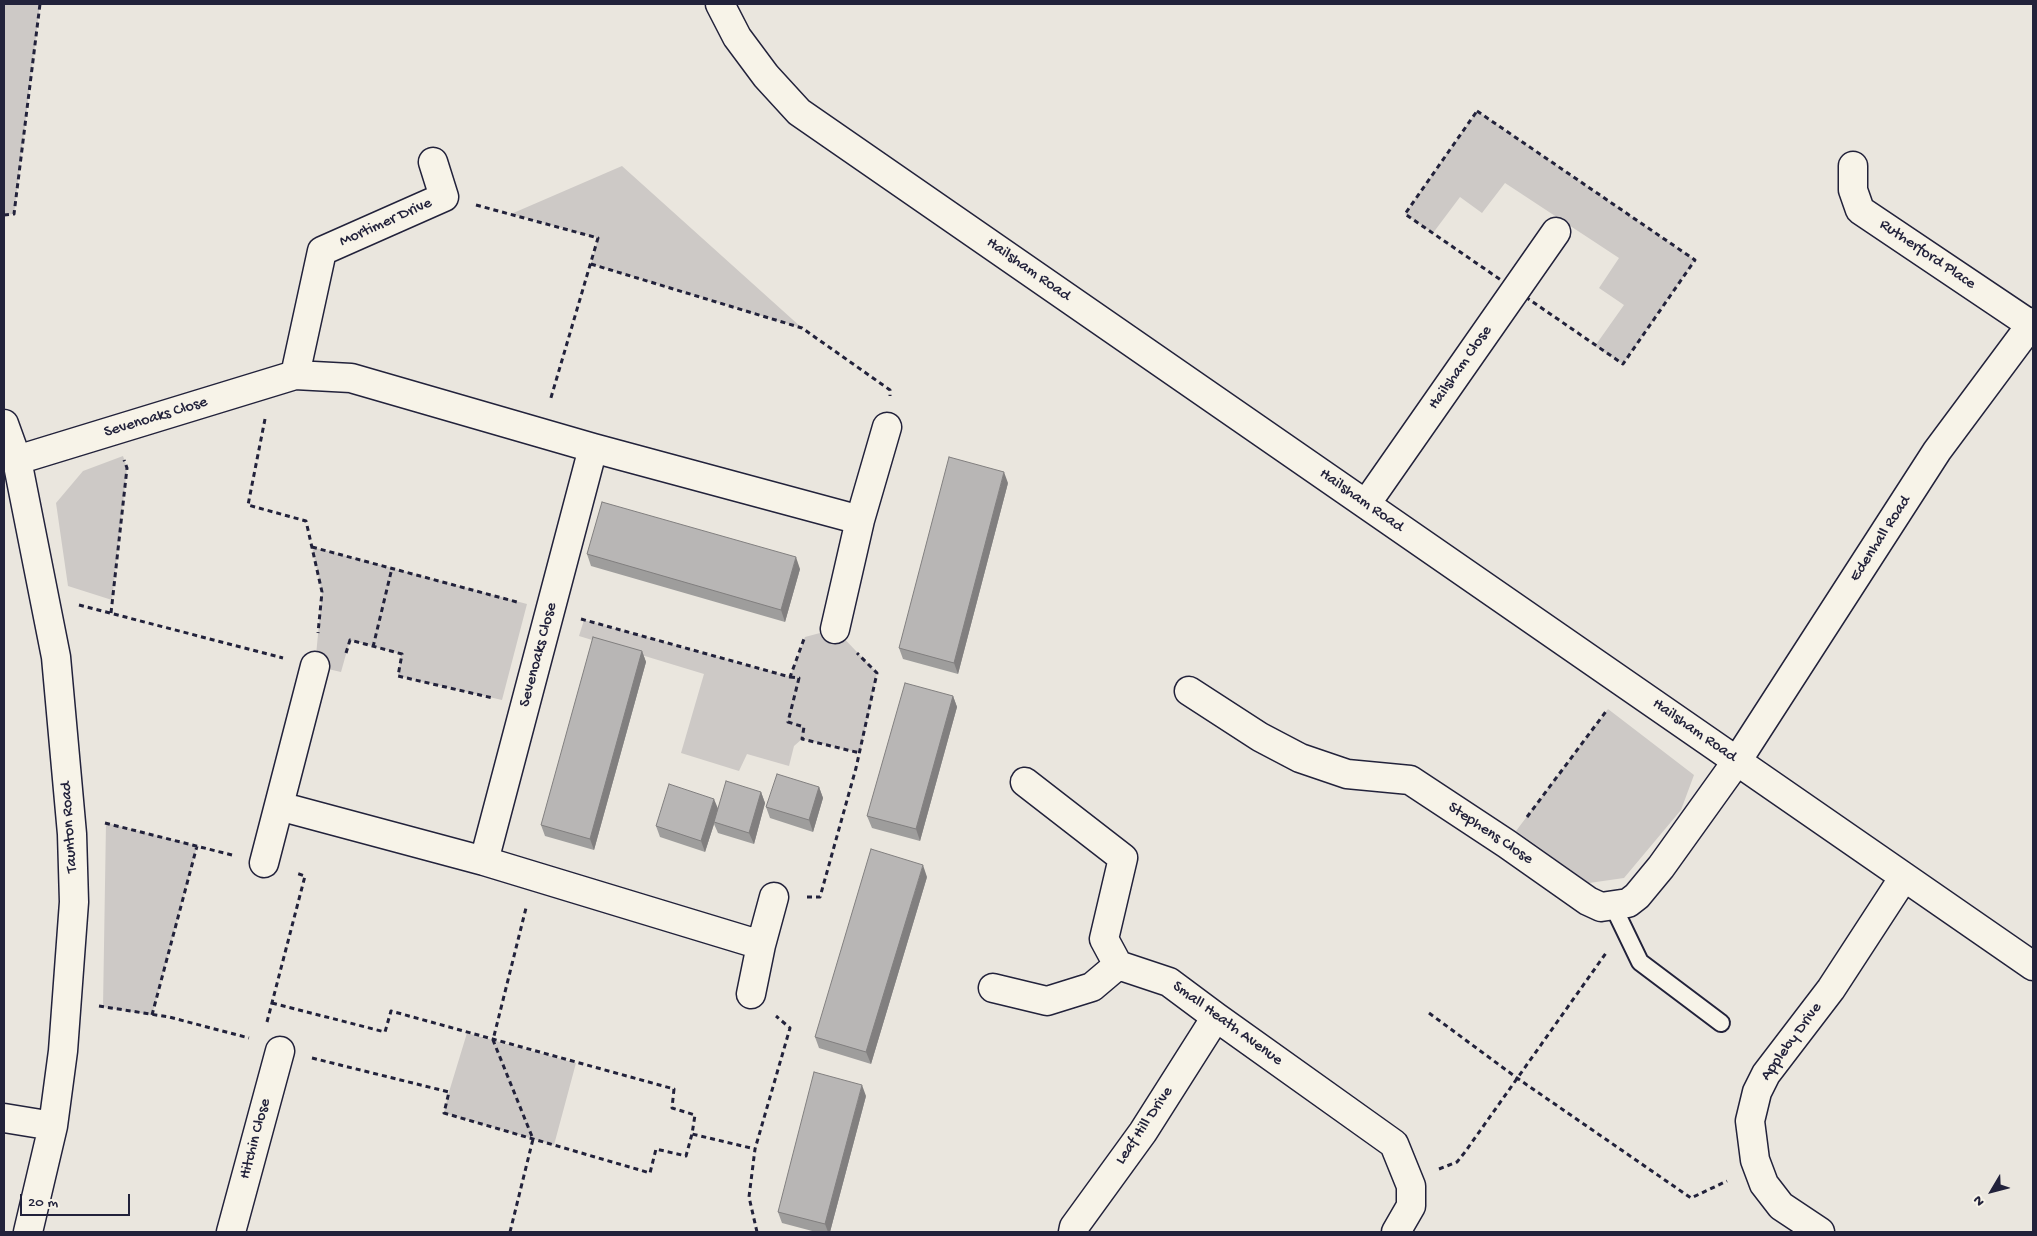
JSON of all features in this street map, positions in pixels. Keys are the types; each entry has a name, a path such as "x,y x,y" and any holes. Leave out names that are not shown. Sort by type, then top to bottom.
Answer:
{"street":[{"name":"Hailsham Road","path":"720,4 737,37 766,76 799,112 2033,966"},
{"name":"Mortimer Drive","path":"284,379 322,251 444,197 433,162"},
{"name":"Rutherford Place","path":"1853,166 1853,190 1860,210 2032,324"},
{"name":"Hailsham Close","path":"1366,504 1556,232"},
{"name":"Edenhall Road","path":"1737,761 1937,451 2032,324"},
{"name":"Sevenoaks Close","path":"17,460 284,379 351,378 593,448 860,520"},
{"name":"Taunton Road","path":"4,424 17,460 56,658 70,815 74,902 67,1001 53,1126 28,1232"},
{"path":"835,628 860,520 887,427"},
{"name":"Sevenoaks Close","path":"484,862 593,448"},
{"path":"264,863 315,666"},
{"name":"Stephens Close","path":"1189,691 1260,737 1300,758 1347,774 1410,780 1588,901 1601,907 1613,906"},
{"path":"1613,906 1628,903 1637,896 1737,761"},
{"path":"993,988 1047,1001 1092,987 1118,965 1104,939 1123,858 1025,782"},
{"path":"279,806 534,876 761,945"},
{"name":"Appleby Drive","path":"1820,1232 1781,1206 1764,1184 1757,1167 1750,1121 1757,1092 1766,1074 1831,989 1904,877"},
{"path":"751,994 761,945 774,897"},
{"name":"Small Heath Avenue","path":"1118,965 1169,982 1394,1144 1411,1186 1411,1206 1396,1232"},
{"name":"Leaf Hill Drive","path":"1073,1232 1074,1227 1143,1132 1216,1017"},
{"name":"Hitchin Close","path":"239,1230 271,1046"},
{"path":"4,1118 53,1126"}],"lane":[{"path":"1613,906 1640,962 1721,1023"}],"path":[{"path":"4,215 14,214 40,4"},
{"path":"444,197 598,238 541,433"},
{"path":"591,264 802,328 890,390 887,427"},
{"path":"284,379 248,505 306,521 322,592 315,666"},
{"path":"111,613 127,468 116,430"},
{"path":"312,547 799,678 788,722 804,727 802,739 860,753"},
{"path":"373,646 392,568"},
{"path":"44,596 341,672 350,640 402,654 398,676 526,705"},
{"path":"774,897 820,897 860,753 877,673 835,628 805,637 790,677"},
{"path":"1506,844 1626,684"},
{"path":"70,815 264,863 306,876 272,1003 271,1046"},
{"path":"152,1015 197,846"},
{"path":"510,1232 533,1139 493,1040 534,876"},
{"path":"1409,1182 1457,1162 1610,947 1613,906"},
{"path":"751,994 790,1028 754,1149 749,1197 757,1232"},
{"path":"67,1001 169,1017 271,1046 449,1092 444,1113 650,1173 656,1149 686,1156 695,1115 672,1108 674,1089 391,1011 385,1032 272,1003"},
{"path":"1429,1013 1517,1078 1691,1198 1757,1167"},
{"path":"692,1134 754,1149"}],"shaded area":[{"path":"4,4 40,4 14,214 4,215"},
{"path":"1477,111 1695,260 1623,364 1595,346 1624,305 1599,288 1619,258 1505,183 1482,213 1460,197 1433,233 1405,214"},
{"path":"622,166 802,328 591,264 598,238 511,214"},
{"path":"123,456 127,468 112,600 68,586 56,503 83,471"},
{"path":"312,547 527,604 502,700 398,676 401,654 350,640 341,672 315,666 322,592"},
{"path":"584,620 790,677 805,637 835,629 877,673 860,753 802,739 794,746 789,766 747,754 739,771 681,753 704,674 579,636"},
{"path":"1608,709 1694,775 1681,810 1624,878 1589,883 1516,831"},
{"path":"106,823 197,846 152,1015 103,1007"},
{"path":"467,1033 576,1063 554,1145 444,1113"}],"building":[{"path":"949,457 1004,472 954,663 899,648"},
{"path":"602,502 796,557 781,610 587,554"},
{"path":"593,637 642,651 590,839 541,825"},
{"path":"905,683 953,696 916,829 867,816"},
{"path":"777,774 819,787 809,820 766,807"},
{"path":"726,781 761,792 749,833 714,822"},
{"path":"669,784 714,799 701,841 656,826"},
{"path":"871,849 923,865 866,1052 815,1037"},
{"path":"814,1072 862,1085 825,1224 778,1212"}]}
